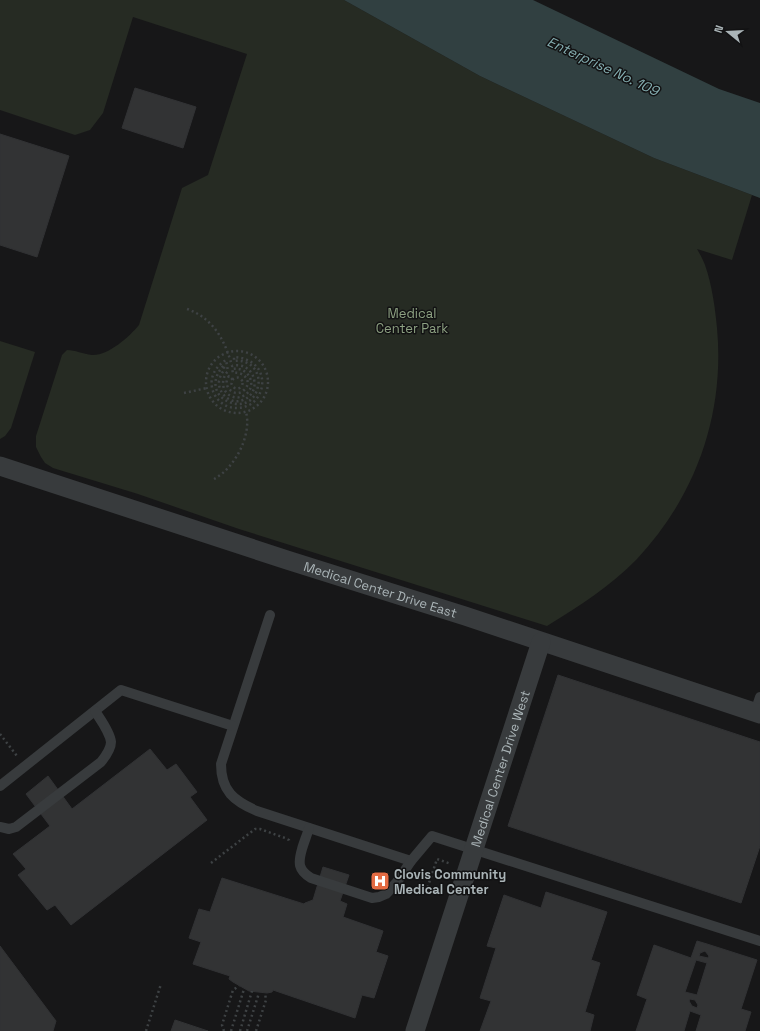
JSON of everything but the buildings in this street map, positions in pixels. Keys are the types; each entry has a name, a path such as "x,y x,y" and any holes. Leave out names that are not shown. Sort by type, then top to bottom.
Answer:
{"street":[{"name":"Medical Center Drive East","path":"0,466 541,642 758,708"},
{"name":"Medical Center Drive West","path":"414,1031 541,642"}],"lane":[{"path":"270,615 221,764 221,774 227,790 244,806 256,811 411,861"},
{"path":"0,786 121,690 233,726"},
{"path":"0,827 9,829 16,828 101,762 109,749 111,742 108,733 95,711"},
{"path":"309,828 298,860 300,867 304,872 311,878 372,898 386,894 392,888 411,861 432,836 760,941"}],"path":[{"path":"187,309 193,311 206,320 216,330 223,341 232,366 241,365 246,367 254,376 255,387 249,397 243,400 231,400 221,392 219,387 219,380 224,370 224,365 216,377 215,384 217,391 226,402 233,404 247,402 253,398 257,392 259,384 258,377 250,365 244,362 234,361 234,357 250,360 256,366 262,381 261,389 258,396 246,407 228,407 221,403 213,392 211,380 214,371 219,364 226,360 228,371 223,379 224,389 230,396 235,397 247,393 250,388 251,379 246,372 242,369 232,369 233,373 239,372 246,378 247,385 244,391 234,393 228,389 227,378 229,376 233,380 232,384 235,388 242,385 240,379 237,378 233,380"},
{"path":"234,351 244,351 254,355 262,362 267,371 269,381 263,400 255,408 246,412 236,413 226,411 217,406 210,398 207,388 206,378 209,368 224,354 234,351"},
{"path":"184,392 207,388"},
{"path":"214,479 220,476 234,461 242,446 248,424 246,412"},
{"path":"0,734 25,766"},
{"path":"211,862 255,829 260,829 285,838 289,840 289,845"},
{"path":"426,892 437,859 453,865"},
{"path":"146,1031 161,984"},
{"path":"224,1031 222,1025 233,990 239,986"},
{"path":"231,1031 244,989"},
{"path":"240,1031 252,991"},
{"path":"247,1031 259,993"},
{"path":"256,1031 266,1000 265,993"}],"green space":[{"name":"Medical Center Park","path":"0,0 344,0 480,76 654,158 752,195 732,260 697,249 707,273 715,312 718,360 716,392 711,422 702,452 690,481 676,508 658,535 627,569 606,587 547,626 239,529 138,494 53,468 45,463 36,447 36,436 62,355 67,350 92,355 105,352 118,345 139,325 182,188 208,175 247,54 133,17 103,113 90,130 75,135 0,110"},
{"path":"0,341 35,352 11,428 5,436 0,439"}],"water":[{"name":"Enterprise No. 109","path":"344,0 533,0 719,89 760,103 760,198 654,158 480,76"}],"place":[{"name":"Clovis Community Medical Center","path":"380,881"}]}
